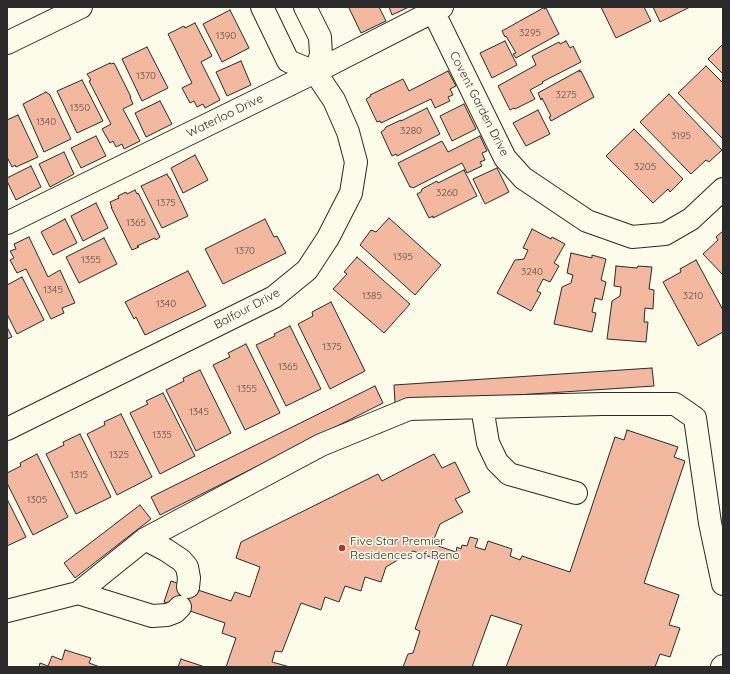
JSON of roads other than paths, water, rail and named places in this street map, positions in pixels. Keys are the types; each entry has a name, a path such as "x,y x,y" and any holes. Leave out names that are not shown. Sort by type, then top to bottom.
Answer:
{"street":[{"path":"7,43 81,7"},
{"path":"262,7 288,61 315,72 321,54 320,37 305,7"},
{"name":"Waterloo Drive","path":"7,223 315,72 438,9"},
{"name":"Covent Garden Drive","path":"438,9 505,158 523,178 586,221 632,237 665,234 691,219 723,189"},
{"name":"Balfour Drive","path":"7,428 274,297 307,270 328,238 351,193 356,162 348,132 334,100 315,72"},
{"path":"7,611 78,593 145,538 321,445 409,409 602,404 675,404 695,418 710,523 723,584"},
{"path":"482,407 488,443 497,462 509,474 576,493"},
{"path":"145,538 181,560 187,567 189,578 188,587"},
{"path":"78,593 152,616 167,615 176,612 180,607"}],"place":[{"name":"Five Star Premier Residences of Reno","path":"342,548"}]}
